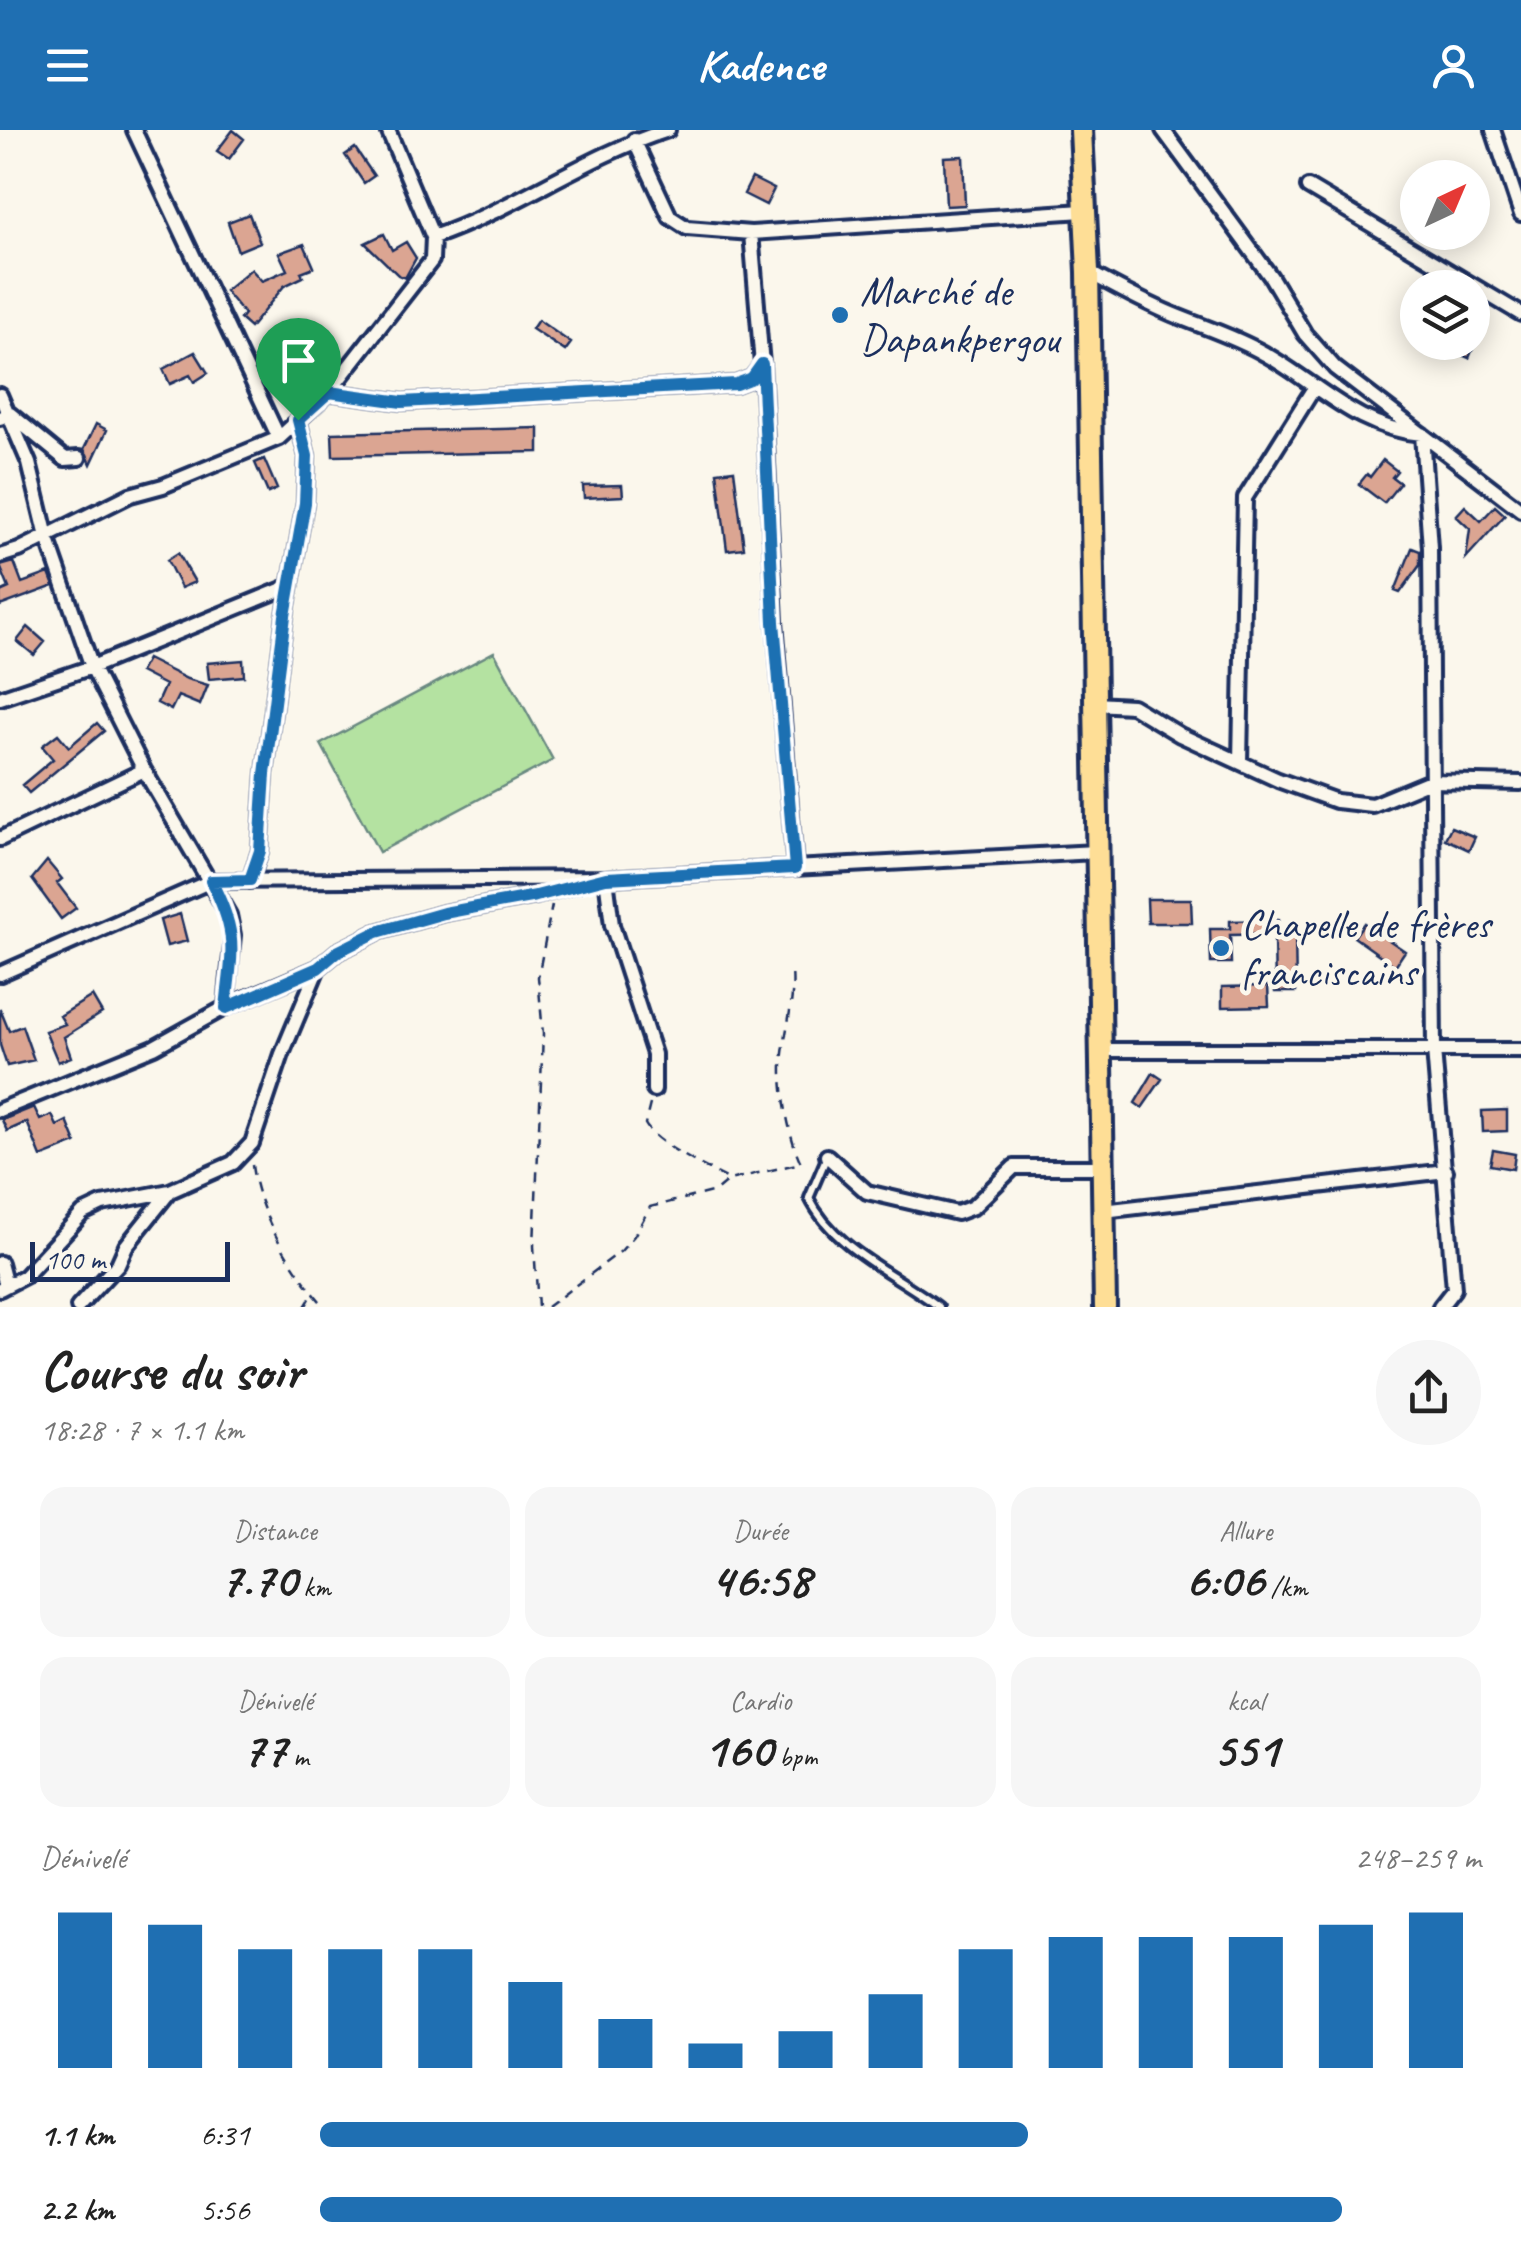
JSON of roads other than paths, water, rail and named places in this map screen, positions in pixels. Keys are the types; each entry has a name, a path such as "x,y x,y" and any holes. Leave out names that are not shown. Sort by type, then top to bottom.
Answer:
{"main road":[{"path":"1080,130 1088,272 1105,1307"}],"street":[{"path":"134,130 279,438"},
{"path":"0,556 130,495 163,486 279,438 329,392 432,260 433,238 388,130"},
{"path":"433,238 483,217 634,140 668,130"},
{"path":"1163,130 1271,277 1305,334 1335,368 1521,510"},
{"path":"1492,130 1521,214"},
{"path":"634,140 670,217 687,228 751,233 1083,211"},
{"path":"1308,187 1521,314"},
{"path":"751,233 762,364 774,622 795,868"},
{"path":"1088,272 1263,352 1314,388 1375,423 1422,434"},
{"path":"329,392 402,402 736,384 752,378 762,364"},
{"path":"1240,762 1245,498 1314,388"},
{"path":"0,395 5,416 29,463 47,537 92,667 144,770 228,915 233,935 226,1008"},
{"path":"5,416 66,459 80,458"},
{"path":"250,880 260,851 265,774 305,503 307,456 298,420"},
{"path":"1422,434 1430,548 1434,1050 1454,1289 1440,1307"},
{"path":"0,698 92,667 290,586"},
{"path":"1094,704 1132,706 1180,735 1278,780 1336,801 1372,806 1430,781 1521,783"},
{"path":"0,839 144,770"},
{"path":"0,974 211,881 606,878 1096,852"},
{"path":"0,1110 154,1047 226,1008 318,968 337,952 377,932 444,913 606,878"},
{"path":"606,878 612,925 654,1054 654,1090"},
{"path":"0,1264 3,1287 25,1276 83,1214 102,1204 170,1190 233,1163 252,1144 282,1054 318,968"},
{"path":"1100,1050 1521,1050"},
{"path":"827,1156 868,1192 957,1213 973,1207 1014,1168 1102,1167"},
{"path":"1103,1210 1446,1171"},
{"path":"78,1307 118,1264 126,1246 170,1190"}],"lane":[{"path":"827,1156 809,1198 818,1214 872,1263 938,1307"}],"place":[{"name":"Marché de Dapankpergou","path":"840,315"},
{"name":"Chapelle de frères franciscains","path":"1221,948"}]}
